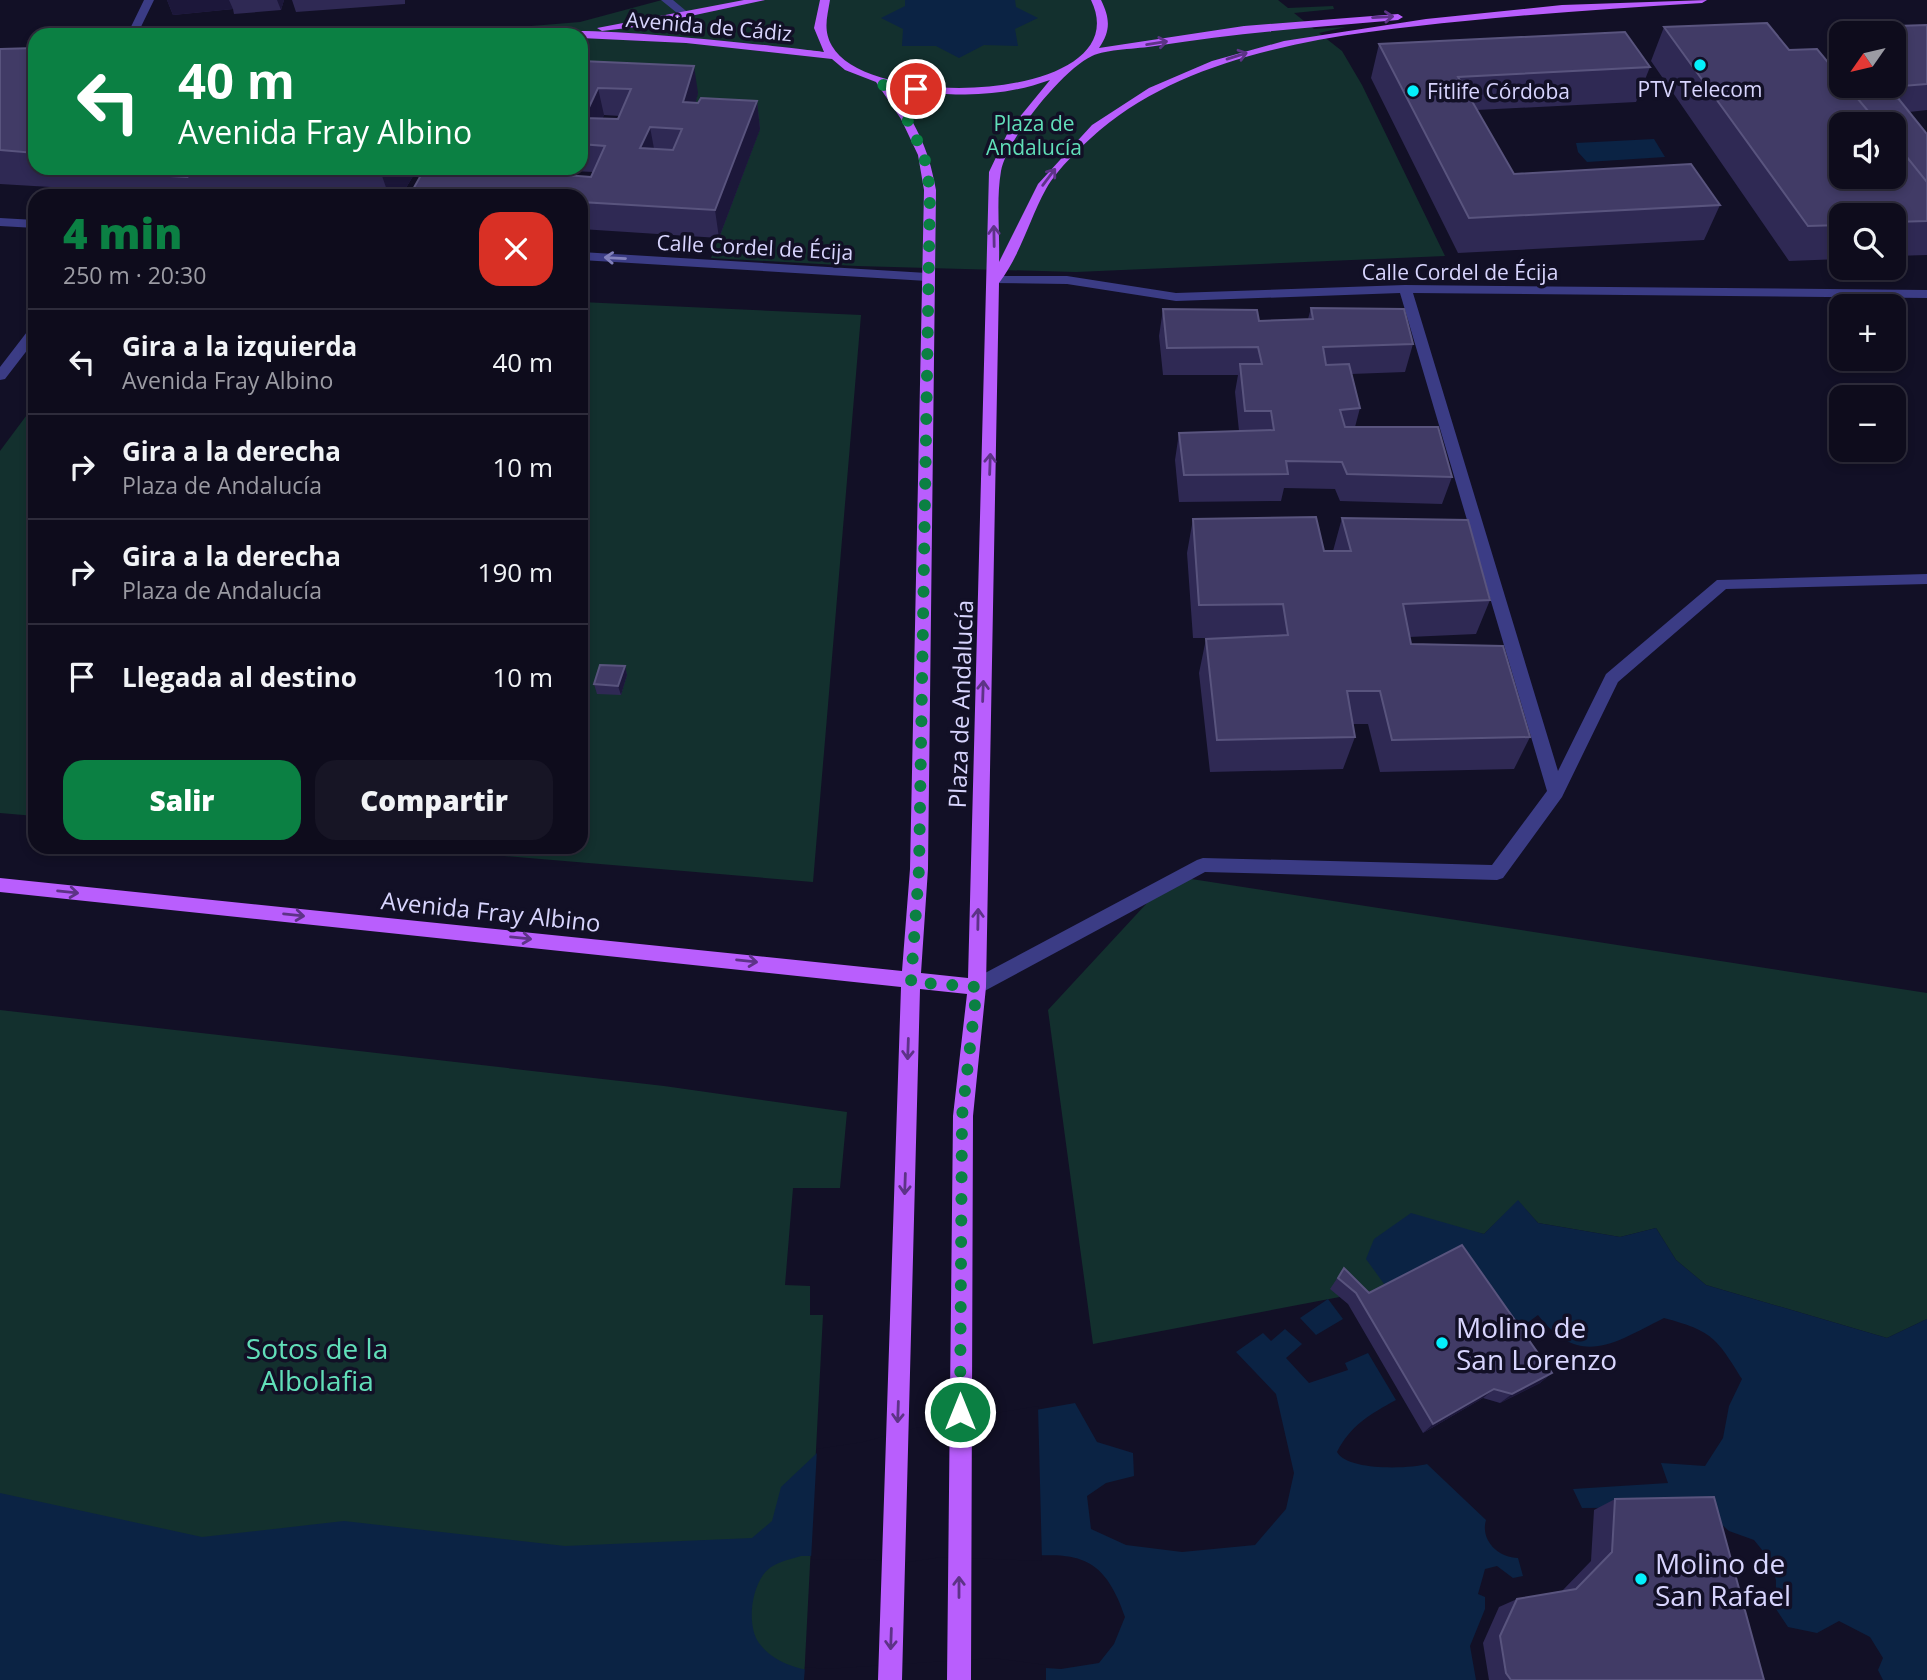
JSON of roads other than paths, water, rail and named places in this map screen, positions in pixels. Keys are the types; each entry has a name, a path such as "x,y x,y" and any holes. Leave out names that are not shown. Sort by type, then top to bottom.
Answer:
{"main road":[{"name":"Avenida de Cádiz","path":"588,33 760,0"},
{"path":"825,0 818,16 820,37 835,56"},
{"name":"Plaza de Andalucía","path":"958,1680 962,1116 977,987 995,280 995,172 1001,149 1013,131 1067,70 1089,53 1102,35 1104,16 1096,0"},
{"path":"1089,53 1280,25 1702,0"},
{"path":"995,280 1047,178 1073,148 1105,120 1174,79 1255,50 1308,39 1562,8"},
{"name":"Avenida de Cádiz","path":"588,36 686,40 835,56"},
{"name":"Plaza de Andalucía","path":"835,56 854,70 880,80 916,89 957,93 997,91 1032,84 1067,70"},
{"name":"Plaza de Andalucía","path":"880,80 907,119 924,155 930,190 919,869 911,982 890,1680"},
{"name":"Avenida Fray Albino","path":"0,885 977,987"}],"street":[{"path":"135,28 149,0"},
{"path":"666,0 686,15"},
{"path":"0,222 28,224"},
{"name":"Calle Cordel de Écija","path":"588,256 928,277"},
{"name":"Calle Cordel de Écija","path":"995,280 1067,280 1176,297 1405,289 1927,294"},
{"path":"1405,289 1556,792"},
{"path":"0,376 28,340"},
{"path":"977,987 1203,865 1497,873 1556,792 1612,678 1722,584 1927,579"}],"water":[{"path":"905,0 1015,0 1016,7 1038,18 1015,29 1018,46 984,45 959,58 936,46 902,46 903,29 881,18 905,6"},
{"path":"1654,139 1665,157 1587,162 1578,152 1576,143"},
{"path":"1518,1200 1538,1223 1620,1237 1656,1228 1676,1260 1706,1285 1887,1338 1927,1319 1927,1680 1883,1680 1878,1670 1883,1658 1870,1637 1839,1621 1817,1633 1788,1627 1776,1609 1776,1580 1767,1556 1754,1540 1729,1531 1702,1507 1582,1508 1573,1489 1668,1483 1661,1463 1705,1466 1723,1438 1729,1406 1742,1379 1726,1354 1711,1338 1693,1327 1664,1318 1613,1342 1583,1346 1568,1342 1553,1332 1538,1315 1511,1335 1387,1288 1366,1259 1374,1239 1411,1213 1484,1234"},
{"path":"1328,1299 1343,1319 1316,1335 1300,1318"},
{"path":"1285,1329 1302,1344 1286,1358 1309,1383 1348,1370 1345,1363 1368,1353 1396,1400 1362,1422 1348,1435 1337,1452 1353,1463 1379,1467 1427,1464 1486,1520 1486,1534 1492,1546 1504,1555 1518,1558 1523,1576 1513,1578 1497,1566 1485,1569 1478,1594 1485,1597 1485,1609 1470,1646 1476,1680 0,1680 0,1493 202,1537 344,1521 565,1546 752,1538 772,1521 781,1487 817,1453 955,1432 1002,1416 1075,1403 1097,1442 1133,1453 1134,1476 1106,1483 1087,1496 1091,1529 1126,1545 1182,1552 1255,1545 1286,1509 1294,1473 1276,1394 1236,1352 1263,1333 1271,1341","holes":["1056,1555 1073,1558 1089,1563 1102,1574 1114,1591 1125,1617 1114,1644 1099,1663 1061,1669 1015,1666 826,1673 798,1668 780,1661 765,1650 755,1636 753,1600 763,1575 775,1565 801,1556"]}],"place":[{"name":"PTV Telecom","path":"1700,65"},
{"name":"Fitlife Córdoba","path":"1413,91"},
{"name":"Molino de San Lorenzo","path":"1442,1343"},
{"name":"Molino de San Rafael","path":"1641,1579"}],"park label":[{"name":"Sotos de la Albolafia","path":"317,1364"}]}
